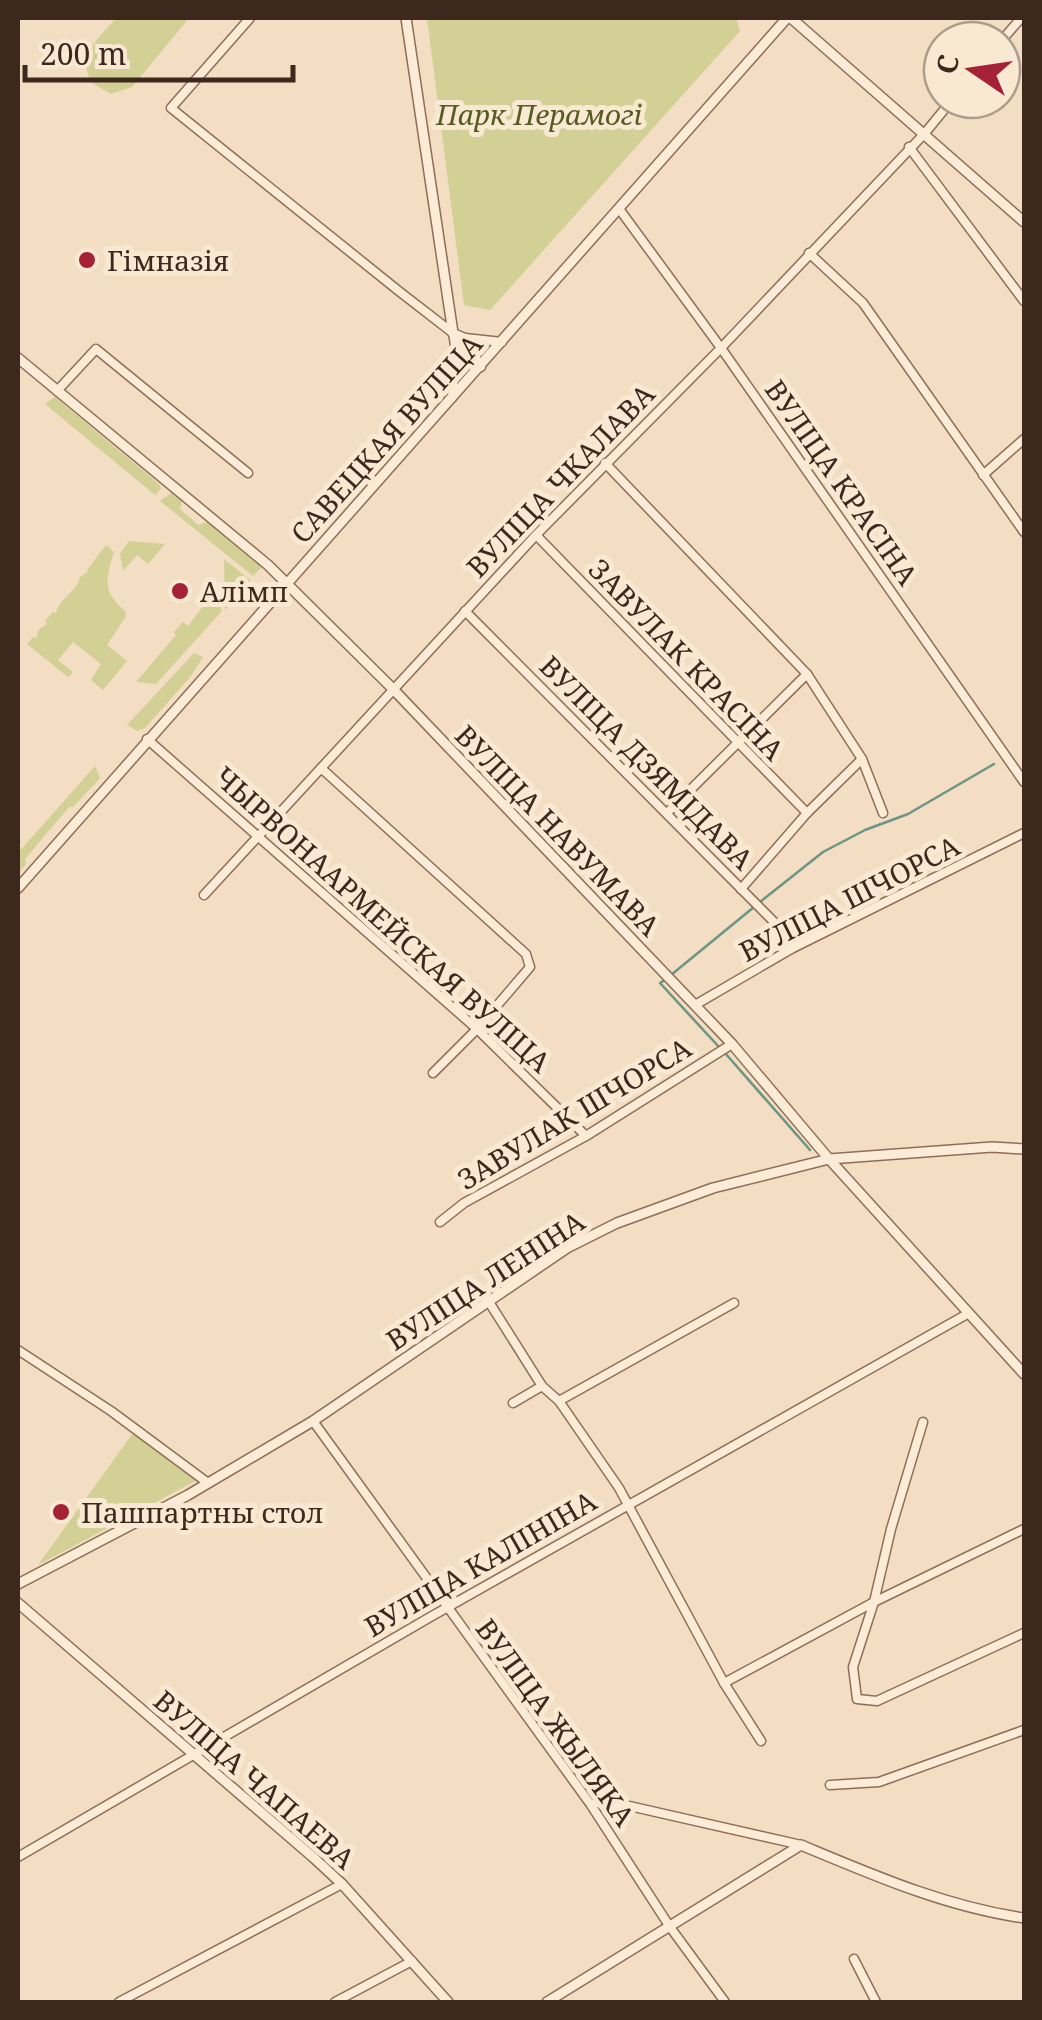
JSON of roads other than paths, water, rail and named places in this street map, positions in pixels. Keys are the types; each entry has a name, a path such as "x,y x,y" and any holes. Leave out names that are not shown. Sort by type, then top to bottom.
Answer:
{"street":[{"path":"250,18 171,108 453,333 502,342"},
{"path":"406,18 456,351 452,398"},
{"path":"789,18 1024,222"},
{"name":"САВЕЦКАЯ ВУЛІЦА","path":"18,888 789,18"},
{"name":"ВУЛІЦА ЧКАЛАВА","path":"204,895 392,688 936,120"},
{"path":"909,147 1024,300"},
{"name":"ВУЛІЦА КРАСІНА","path":"620,210 1024,782"},
{"path":"809,254 864,302 1024,532"},
{"path":"464,338 481,366"},
{"path":"57,391 96,349 248,473"},
{"path":"456,351 481,366"},
{"name":"ВУЛІЦА НАВУМАВА","path":"18,358 286,582 392,688 732,1044 829,1159 1024,1374"},
{"path":"983,475 1024,439"},
{"path":"606,462 807,674 862,759 884,813"},
{"name":"ЗАВУЛАК КРАСІНА","path":"536,536 807,813"},
{"name":"ВУЛІЦА ДЗЯМІДАВА","path":"465,611 784,932 791,949"},
{"path":"667,813 807,674"},
{"name":"ЧЫРВОНААРМЕЙСКАЯ ВУЛІЦА","path":"147,739 477,1029 586,1136"},
{"path":"741,890 807,813 862,759"},
{"path":"321,768 526,954 530,966 477,1029 433,1073"},
{"name":"ВУЛІЦА ШЧОРСА","path":"694,1005 791,949 1024,833"},
{"name":"ЗАВУЛАК ШЧОРСА","path":"440,1222 464,1203 586,1136 732,1044"},
{"name":"ВУЛІЦА ЛЕНІНА","path":"18,1584 208,1484 312,1421 566,1248 617,1223 712,1188 829,1159 992,1146 1024,1149"},
{"path":"490,1302 542,1386 559,1401 619,1488 724,1683 761,1740"},
{"path":"559,1401 734,1303"},
{"name":"ВУЛІЦА КАЛІНІНА","path":"18,1857 193,1753 969,1313"},
{"path":"18,1350 111,1411 208,1484"},
{"path":"513,1403 542,1386"},
{"name":"ВУЛІЦА ЖЫЛЯКА","path":"312,1421 591,1805 670,1927 725,2002"},
{"path":"923,1422 853,1667 856,1699 878,1701 1024,1633"},
{"path":"724,1683 874,1602 1024,1529"},
{"name":"ВУЛІЦА ЧАПАЕВА","path":"18,1603 342,1884 448,2002"},
{"path":"830,1785 879,1782 1024,1730"},
{"path":"591,1805 602,1800 800,1845 982,1912 1024,1918"},
{"path":"547,2002 800,1845"},
{"path":"119,2002 342,1884"},
{"path":"854,1959 876,2002"},
{"path":"335,2002 412,1961"}],"waterway":[{"path":"760,902 823,852 908,814 994,764"},
{"path":"671,975 754,907"},
{"path":"665,980 660,983 719,1047"},
{"path":"725,1053 810,1150"}],"place":[{"name":"Гімназія","path":"87,260"},
{"name":"Алімп","path":"180,591"},
{"name":"Пашпартны стол","path":"61,1512"}],"park label":[{"name":"Парк Перамогі","path":"539,114"}]}
